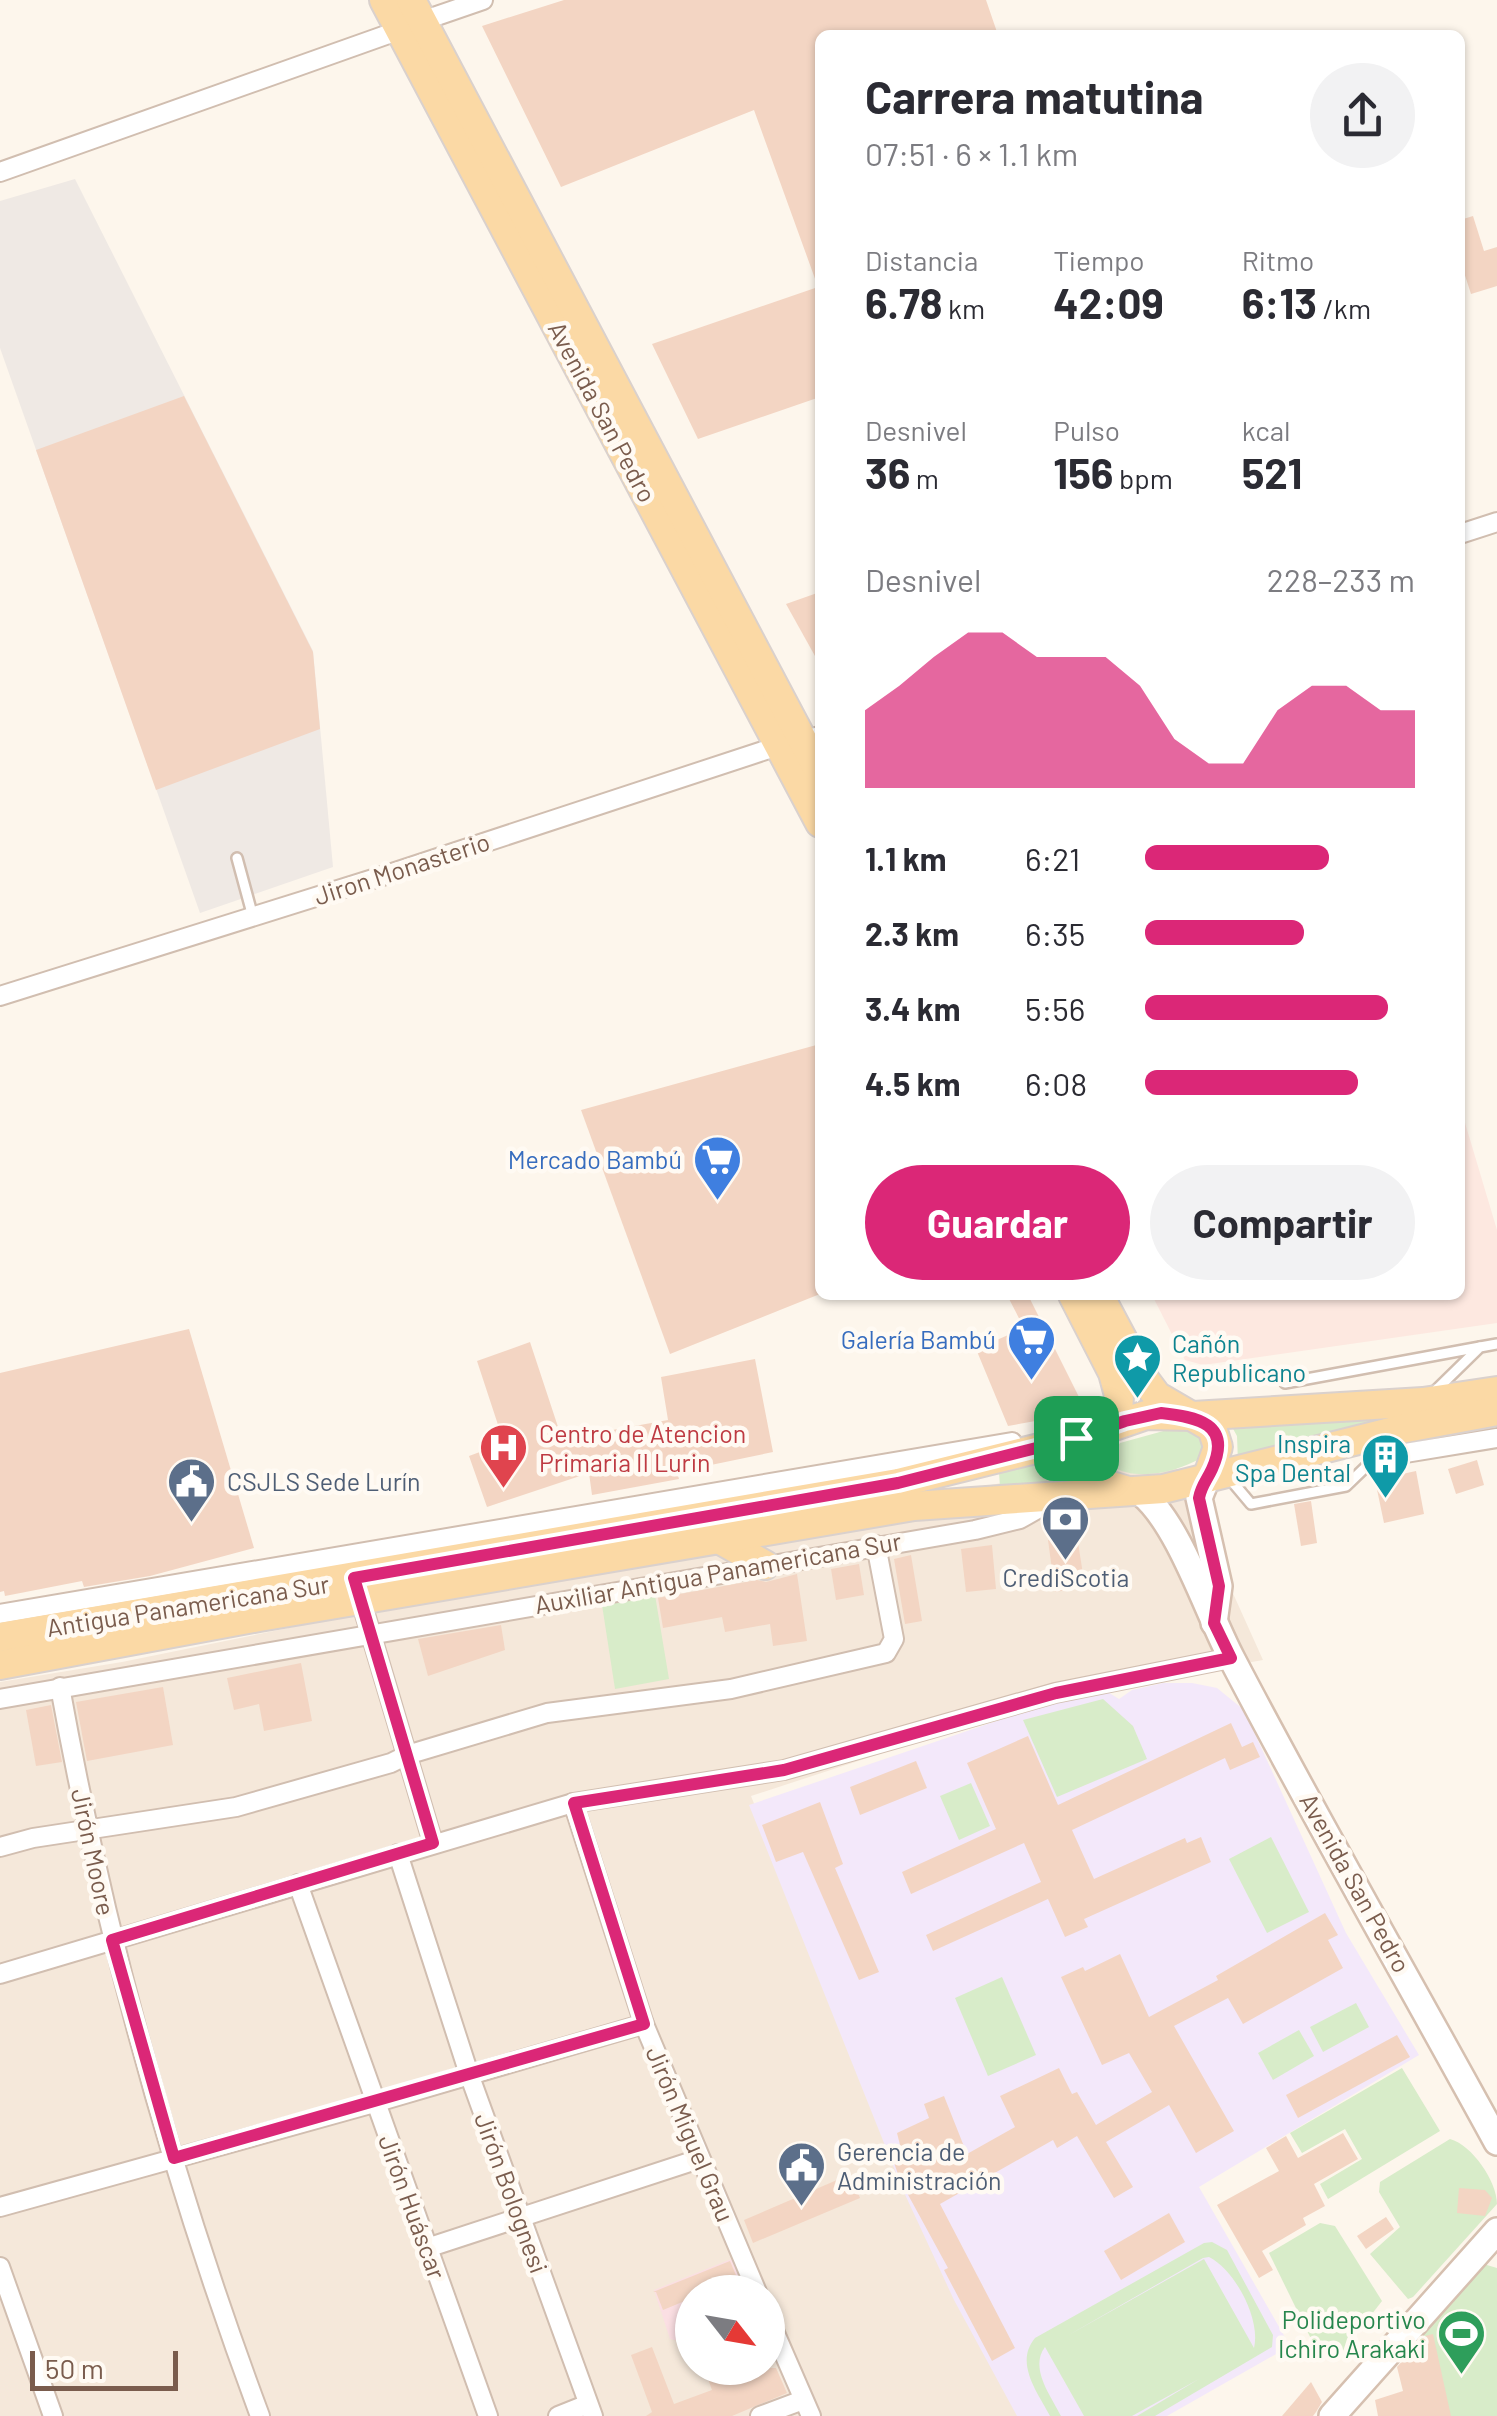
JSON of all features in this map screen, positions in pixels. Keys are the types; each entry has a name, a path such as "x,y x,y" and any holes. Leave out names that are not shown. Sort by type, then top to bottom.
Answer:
{"main road":[{"name":"Avenida San Pedro","path":"384,0 411,17 815,765"},
{"name":"Avenida San Pedro","path":"800,741 815,802"},
{"path":"1075,1300 1117,1384 1118,1414 1090,1452 1091,1469 1108,1488 1141,1493"},
{"name":"Avenida San Pedro","path":"1101,1300 1157,1396 1212,1428 1218,1441 1216,1476"},
{"name":"Antigua Panamericana Sur","path":"0,1665 898,1483 1161,1413 1193,1416 1423,1402 1497,1391"},
{"name":"Antigua Panamericana Sur","path":"0,1637 719,1539 914,1506 1141,1493 1406,1428 1497,1411"},
{"path":"719,1539 765,1565"}],"street":[{"path":"0,172 411,17 483,0"},
{"path":"1465,532 1497,522"},
{"name":"Jiron Monasterio","path":"0,996 800,741"},
{"path":"0,1614 1053,1434 1076,1438"},
{"path":"1375,1458 1497,1438"},
{"name":"Avenida San Pedro","path":"1214,1623 1219,1586 1199,1498 1216,1476"},
{"name":"Avenida San Pedro","path":"1141,1493 1154,1503 1163,1518 1231,1658 1497,2142"},
{"name":"Auxiliar Antigua Panamericana Sur","path":"370,1634 976,1530 1020,1519 1059,1496"},
{"path":"0,1848 33,1838 236,1807 547,1713 731,1689 886,1653 894,1639 876,1545"},
{"path":"358,1590 433,1843"},
{"path":"0,1698 370,1634"},
{"path":"0,1974 574,1803 784,1770 1056,1693 1231,1658"},
{"name":"Jirón Moore","path":"60,1688 86,1830 112,1940 174,2158 260,2416"},
{"name":"Jirón Miguel Grau","path":"574,1803 644,2024 750,2275"},
{"name":"Jirón Bolognesi","path":"398,1854 468,2074 590,2410"},
{"name":"Jirón Huáscar","path":"298,1884 488,2416"},
{"path":"0,2207 644,2024"},
{"path":"427,2248 699,2159"},
{"path":"1332,2416 1497,2231"},
{"path":"0,2267 53,2416"},
{"path":"760,2416 807,2408 785,2357"},
{"path":"558,2416 590,2410"}],"lane":[{"path":"237,858 253,917"},
{"path":"1284,1383 1497,1344"},
{"path":"1423,1402 1480,1346"},
{"path":"1216,1476 1251,1504 1346,1486 1406,1428"}],"shaded area":[{"path":"75,179 313,651 333,867 200,913 0,348 0,201"},
{"path":"1465,1123 1497,1230 1497,1323 1203,1365 1185,1360 1155,1300 1465,1300"},
{"path":"1168,1449 1263,1660 1048,1699 751,1796 954,2298 1022,2416 0,2416 0,1682 122,1662"},
{"path":"1163,1683 1217,1688 1244,1710 1346,1933 1419,2055 1199,2187 1290,2346 1167,2416 1017,2416 954,2300 902,2188 749,1805 1047,1704 1106,1691 1119,1699 1132,1690"},
{"path":"734,2258 740,2275 692,2275"},
{"path":"675,2282 675,2340 670,2339 654,2290"}],"green space":[{"path":"1397,1418 1238,1463 1237,1436 1231,1425"},
{"path":"1167,1430 1202,1438 1206,1442 1201,1458 1156,1473 1133,1473 1112,1466 1110,1455 1120,1443"},
{"path":"1078,1446 1076,1469 1084,1484 1000,1487 999,1472"},
{"path":"655,1595 669,1679 615,1689 602,1605"},
{"path":"1103,1699 1133,1726 1147,1759 1057,1797 1023,1720"},
{"path":"971,1783 990,1826 959,1840 940,1796"},
{"path":"1271,1837 1309,1912 1267,1933 1229,1859"},
{"path":"1002,1977 1036,2055 988,2076 955,1998"},
{"path":"1356,2003 1369,2027 1323,2052 1310,2027"},
{"path":"1299,2030 1314,2056 1273,2080 1258,2053"},
{"path":"1402,2068 1440,2131 1328,2199 1320,2184 1362,2159 1345,2129 1302,2153 1290,2133"},
{"path":"1450,2139 1467,2148 1482,2165 1493,2185 1497,2204 1408,2299 1370,2254 1400,2227 1379,2192 1380,2182"},
{"path":"1320,2223 1335,2226 1382,2301 1343,2351 1334,2356 1314,2345 1269,2253"},
{"path":"1212,2242 1227,2250 1273,2335 1272,2347 1155,2416 1137,2416 1199,2379 1132,2416 1084,2416 1045,2347 1040,2373 1061,2416 1050,2416 1027,2368 1029,2348 1035,2338","holes":["1203,2258 1219,2263 1237,2284 1250,2310 1254,2348 1204,2259 1067,2336"]},
{"name":"Polideportivo Ichiro Arakaki","path":"1480,2263 1497,2268 1497,2416 1435,2416 1417,2338"}],"building":[{"path":"564,0 986,0 996,30 815,30 815,279 754,110 561,187 482,26"},
{"path":"1473,216 1484,251 1497,247 1497,286 1471,294 1465,275 1465,218"},
{"path":"815,288 815,399 698,439 652,344"},
{"path":"184,396 313,652 320,729 156,790 36,450"},
{"path":"815,594 815,656 786,604"},
{"name":"Mercado Bambú","path":"815,1045 815,1296 670,1354 581,1110"},
{"name":"Galería Bambú","path":"1010,1300 1030,1300 1084,1407 1074,1414 1008,1426 976,1349 1024,1328"},
{"path":"189,1329 254,1548 150,1576 84,1587 82,1581 5,1596 4,1591 0,1592 0,1373"},
{"path":"530,1342 562,1439 668,1420 661,1377 755,1359 773,1452 677,1472 679,1479 592,1495 589,1473 487,1507 469,1456 504,1443 477,1361"},
{"path":"1477,1460 1484,1485 1456,1494 1448,1469"},
{"path":"1416,1471 1424,1514 1384,1523 1375,1480"},
{"path":"1311,1501 1317,1543 1301,1546 1294,1504"},
{"name":"CrediScotia","path":"1077,1536 1085,1587 1055,1592 1048,1540"},
{"path":"992,1545 996,1589 966,1592 961,1549"},
{"path":"911,1555 922,1621 905,1624 894,1559"},
{"path":"859,1564 864,1595 836,1600 831,1569"},
{"path":"797,1574 807,1641 773,1646 770,1624 725,1632 722,1617 663,1628 658,1598"},
{"path":"501,1625 505,1650 428,1676 418,1639"},
{"path":"301,1663 312,1721 264,1731 259,1704 234,1710 227,1678"},
{"path":"163,1687 173,1745 87,1761 76,1702"},
{"path":"51,1705 62,1762 36,1766 26,1710"},
{"path":"1231,1723 1242,1747 1253,1742 1260,1757 1230,1770 1225,1758 1072,1830 1094,1879 1185,1838 1187,1843 1201,1837 1211,1862 1084,1919 1088,1927 1065,1937 1048,1899 933,1951 926,1935 1041,1882 1024,1843 911,1894 902,1872 996,1829 967,1763 1028,1736 1058,1805"},
{"path":"916,1761 927,1788 860,1815 850,1787"},
{"path":"820,1802 843,1864 835,1868 879,1972 859,1980 803,1852 776,1862 762,1825"},
{"path":"1325,1913 1338,1935 1328,1940 1343,1968 1243,2024 1228,1998 1174,2026 1234,2131 1196,2153 1169,2105 1106,2142 1133,2187 1114,2198 1077,2136 1057,2148 1053,2140 940,2204 1015,2348 992,2361 900,2180 891,2154 901,2149 897,2133 929,2118 924,2104 944,2096 967,2154 1015,2127 1000,2096 1059,2068 1072,2094 1077,2092 1096,2125 1152,2092 1129,2053 1102,2065 1061,1977 1083,1967 1085,1971 1120,1954 1149,2017 1218,1980 1216,1976"},
{"path":"1397,2035 1410,2057 1298,2118 1286,2095"},
{"path":"1343,2133 1358,2159 1314,2184 1325,2206 1303,2218 1306,2225 1262,2251 1273,2270 1259,2278 1217,2205 1279,2171 1266,2148 1286,2136 1298,2158"},
{"name":"Gerencia de Administración","path":"851,2174 860,2198 753,2243 744,2220"},
{"path":"1459,2188 1485,2190 1492,2198 1485,2216 1457,2213"},
{"path":"1169,2213 1185,2242 1121,2280 1104,2251"},
{"path":"1386,2217 1394,2229 1366,2249 1357,2236"},
{"path":"730,2261 736,2275 695,2275"},
{"path":"675,2283 675,2305 663,2310 653,2292"},
{"path":"1433,2334 1451,2416 1378,2416 1375,2400 1403,2391 1397,2367 1425,2336"},
{"path":"652,2347 674,2404 712,2390 710,2385 783,2385 787,2393 732,2416 646,2416 652,2412 631,2355"},
{"path":"1311,2382 1322,2402 1313,2416 1282,2416"}],"place":[{"name":"Mercado Bambú","path":"717,1202"},
{"name":"Galería Bambú","path":"1031,1382"},
{"name":"Cañón Republicano","path":"1137,1400"},
{"name":"Centro de Atencion Primaria II Lurin","path":"504,1490"},
{"name":"Inspira Spa Dental","path":"1386,1500"},
{"name":"CSJLS Sede Lurín","path":"192,1524"},
{"name":"CrediScotia","path":"1066,1562"},
{"name":"Gerencia de Administración","path":"802,2208"},
{"name":"Polideportivo Ichiro Arakaki","path":"1461,2376"}],"route":[{"path":"1161,1413 1193,1416 1212,1428 1218,1441 1216,1456 1199,1498 1219,1586 1214,1623 1231,1658 1056,1693 784,1770 574,1803 644,2024 174,2158 112,1940 433,1843 354,1578 898,1483 1076,1438 1161,1413"}]}
